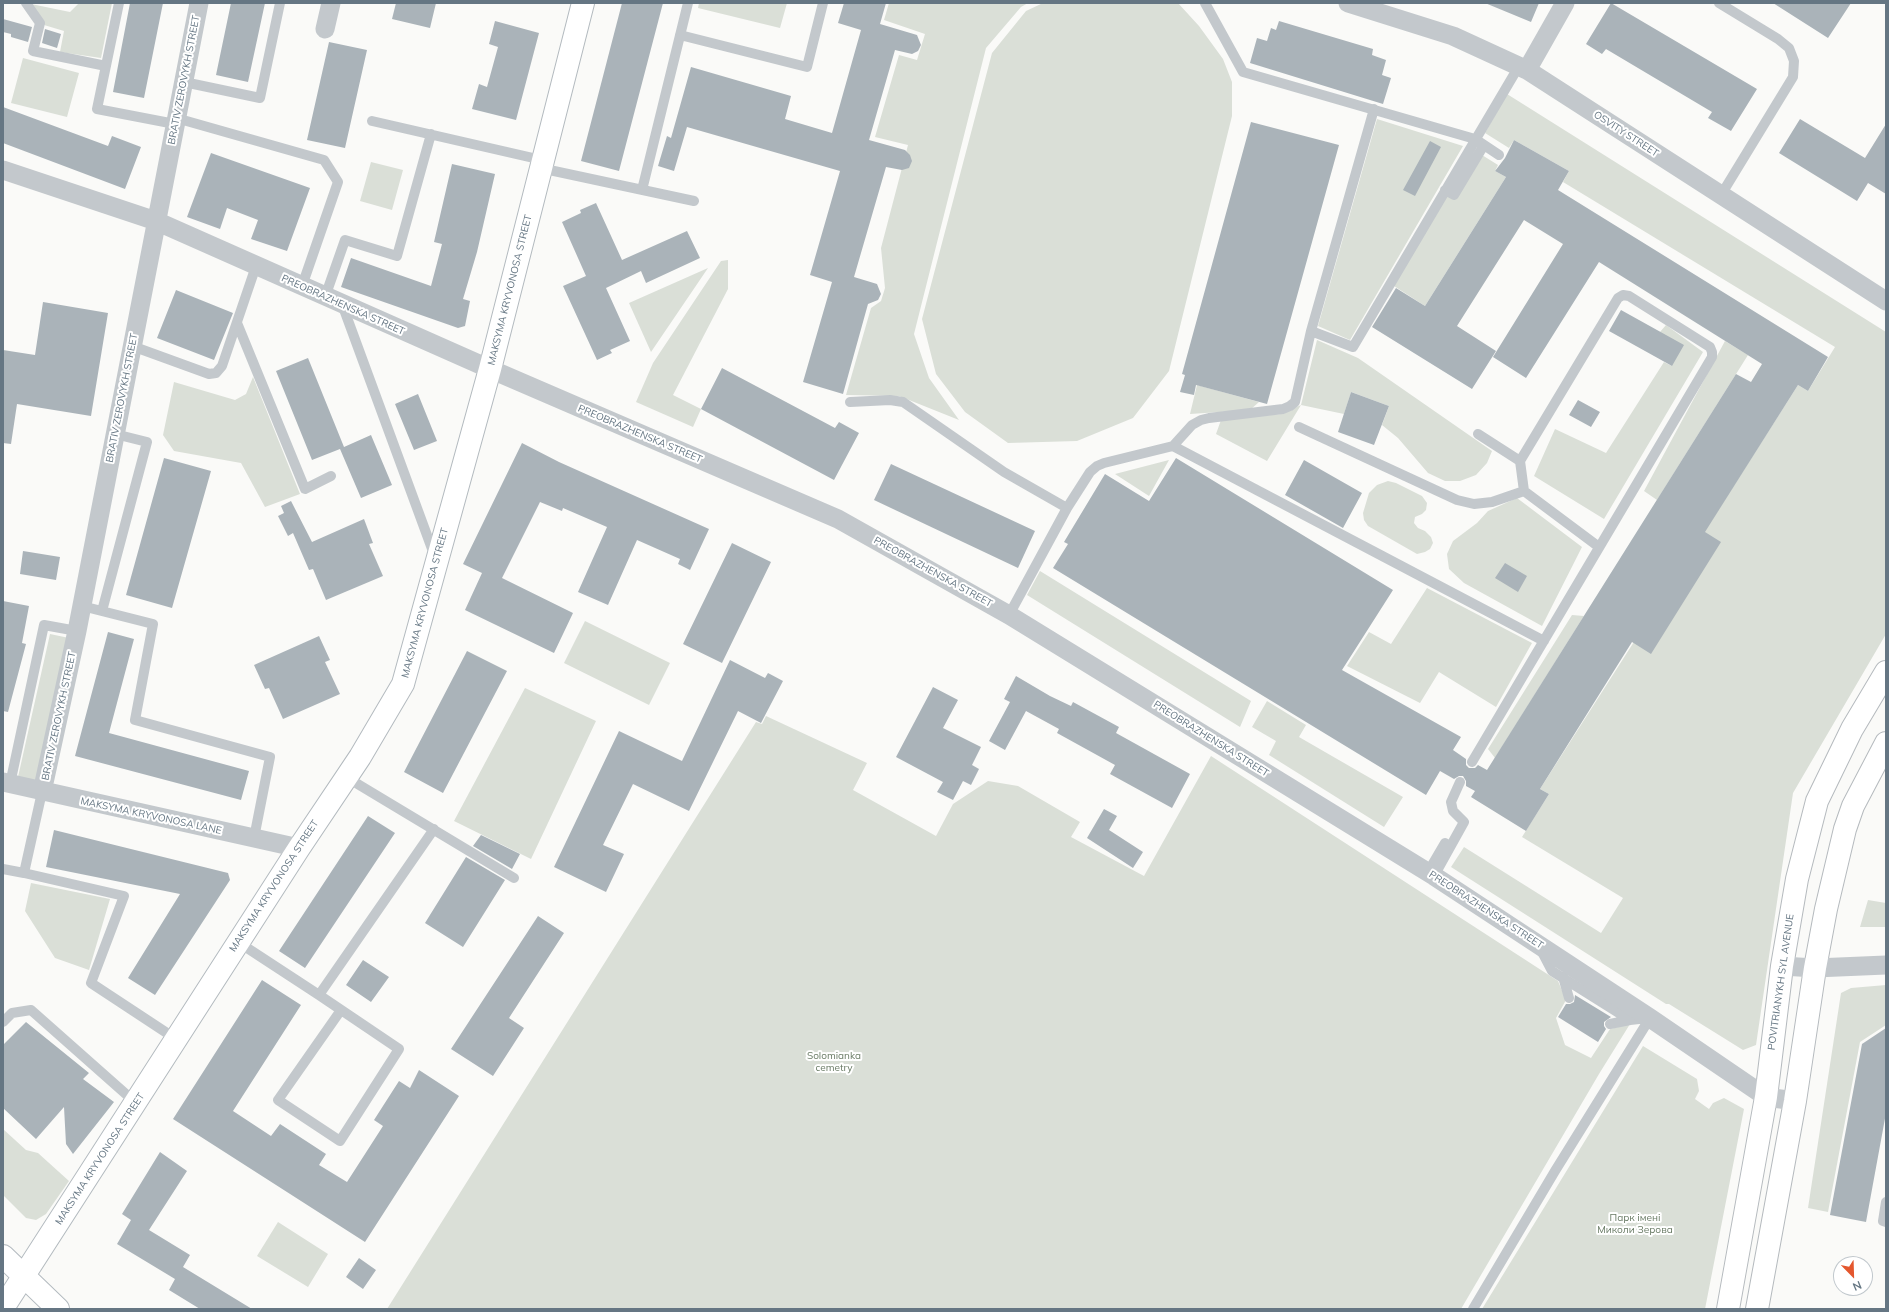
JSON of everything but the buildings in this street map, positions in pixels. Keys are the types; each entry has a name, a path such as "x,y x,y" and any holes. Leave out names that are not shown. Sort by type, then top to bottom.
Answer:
{"street":[{"name":"BRATIV ZEROVYKH STREET","path":"42,792 82,606 199,3"},
{"path":"325,30 331,3"},
{"name":"MAKSYMA KRYVONOSA STREET","path":"3,1308 346,777 403,684 490,369 583,3"},
{"name":"OSVITY STREET","path":"1348,3 1454,36 1523,68 1721,196 1886,300"},
{"path":"1523,68 1565,3"},
{"name":"PREOBRAZHENSKA STREET","path":"3,170 156,222 490,369 838,519 1009,615 1431,874 1650,1018 1766,1097 1795,1101"},
{"name":"POVITRIANYKH SYL AVENUE","path":"1728,1309 1766,1097 1782,966 1797,879 1817,801 1852,729 1886,672"},
{"path":"1757,1309 1795,1101 1815,968 1826,909 1845,829 1853,806 1886,743"},
{"name":"MAKSYMA KRYVONOSA LANE","path":"7,783 299,848"},
{"path":"1782,966 1815,968 1886,965"},
{"path":"3,1256 58,1309"}],"lane":[{"path":"26,3 40,23 33,52 106,66"},
{"path":"119,3 97,109 176,121 324,160 338,182 302,286"},
{"path":"184,82 260,98 280,3"},
{"path":"642,190 688,3"},
{"path":"680,35 807,67 823,3"},
{"path":"1205,3 1243,72 1475,139 1499,155"},
{"path":"1719,3 1778,39 1789,48 1794,61 1793,77 1721,196"},
{"path":"1311,332 1353,347 1475,139 1523,68"},
{"path":"1009,615 1067,508 1090,472 1097,466 1173,446 1192,425 1201,420 1283,409 1295,402 1311,332 1374,109"},
{"path":"372,121 431,134 642,190 694,201"},
{"path":"431,134 396,256 345,240 334,300 437,562"},
{"path":"1445,190 1454,195 1484,145"},
{"path":"132,346 209,374 216,373 222,366 256,266"},
{"path":"1472,762 1712,356 1710,347 1629,296 1623,295 1618,298 1520,461 1524,491 1599,547"},
{"path":"237,322 305,488 331,476"},
{"path":"850,402 890,400 903,402 1004,472 1067,508"},
{"path":"1299,427 1457,500 1474,504 1492,502 1524,491"},
{"path":"102,611 147,442 115,434"},
{"path":"1478,434 1520,461"},
{"path":"1173,446 1544,641"},
{"path":"82,606 153,624 135,720 270,757 254,838"},
{"path":"7,783 44,625 77,631"},
{"path":"346,777 514,878"},
{"path":"1431,874 1464,822 1459,819 1453,811 1451,802 1460,782"},
{"path":"24,873 42,792"},
{"path":"319,995 434,829"},
{"path":"3,869 124,896 91,983 176,1039"},
{"path":"238,942 319,995 399,1049 340,1141 278,1100 341,1010"},
{"path":"1539,945 1552,971 1630,1020"},
{"path":"1563,977 1569,998"},
{"path":"3,1022 12,1013 31,1010 136,1103"},
{"path":"1610,1024 1650,1018"},
{"path":"1473,1309 1555,1171 1650,1018"},
{"path":"1886,1202 1883,1221 1886,1222"}],"green space":[{"path":"79,3 112,3 101,58 60,52 64,31 44,25 31,4 70,12"},
{"path":"699,3 787,3 780,28 698,8"},
{"path":"889,3 1028,3 1021,7 986,48 914,334 929,378 959,420 899,396 846,395 871,308 881,301 885,288 881,248 908,145 875,137 899,55 917,60 925,34 884,20"},
{"path":"1043,3 1178,3 1199,26 1223,59 1232,82 1232,116 1169,371 1133,418 1077,441 1008,443 965,412 936,374 922,319 992,53 1026,11"},
{"path":"23,58 79,73 67,117 11,103"},
{"path":"1507,94 1886,332 1886,634 1793,793 1756,1045 1743,1050 1669,1004 1666,1004 1451,867 1464,847 1601,933 1623,898 1522,837 1549,794 1540,789 1798,385 1808,391 1835,347 1563,182 1569,171 1514,140 1509,148 1485,133"},
{"path":"1377,119 1463,146 1350,340 1318,326"},
{"path":"1474,150 1498,165 1495,171 1506,177 1425,306 1394,286"},
{"path":"371,162 403,170 392,210 360,201"},
{"path":"728,260 728,289 673,395 701,409 693,427 636,402 653,363 721,261"},
{"path":"708,268 651,352 629,303"},
{"path":"1666,325 1703,352 1604,519 1534,476 1555,429 1606,453 1664,362 1672,366 1660,332"},
{"path":"1317,340 1358,358 1492,451 1487,463 1476,475 1460,481 1445,481 1428,473 1398,438 1382,425 1389,406 1351,392 1344,414 1301,405"},
{"path":"1725,341 1748,355 1657,500 1644,491"},
{"path":"253,377 300,494 265,507 241,463 174,451 163,435 174,382 235,400 246,394"},
{"path":"1197,385 1259,402 1250,410 1190,414"},
{"path":"1301,405 1267,461 1216,434 1221,420 1281,414"},
{"path":"1169,460 1149,496 1115,474"},
{"path":"1388,481 1396,483 1422,496 1427,503 1426,510 1422,514 1415,517 1414,523 1418,528 1425,531 1431,537 1433,543 1430,549 1425,552 1417,554 1368,526 1364,520 1363,513 1369,493 1377,485"},
{"path":"1517,498 1582,547 1542,626 1464,583 1449,569 1447,554 1453,541 1477,523 1488,511"},
{"path":"1040,571 1251,701 1240,727 1027,595"},
{"path":"1427,588 1532,643 1496,707 1439,672 1420,703 1347,666 1369,632 1391,644"},
{"path":"1572,615 1584,616 1495,758 1488,749"},
{"path":"585,621 670,663 649,705 564,663"},
{"path":"50,634 69,638 38,781 18,777"},
{"path":"525,688 596,721 531,859 454,821"},
{"path":"1267,701 1306,725 1299,737 1403,797 1384,827 1269,755 1276,741 1252,727"},
{"name":"Solomianka cemetry","path":"766,716 867,763 853,790 936,836 953,804 988,781 1018,786 1080,822 1071,837 1144,876 1211,756 1558,981 1566,1000 1556,1018 1565,1045 1591,1058 1610,1029 1630,1024 1461,1309 387,1309 756,722 762,724"},
{"path":"31,883 110,899 89,970 55,958 25,911"},
{"path":"1868,900 1886,903 1886,927 1860,927"},
{"path":"1886,985 1886,1025 1860,1042 1828,1212 1808,1208 1841,993 1851,988"},
{"name":"Парк імені Миколи Зерова","path":"1643,1046 1697,1079 1699,1091 1695,1099 1709,1109 1713,1103 1724,1098 1744,1109 1705,1309 1482,1309"},
{"path":"3,1129 26,1150 38,1153 69,1181 46,1214 36,1220 26,1218 3,1195"},
{"path":"278,1222 328,1254 308,1287 257,1256"}]}
